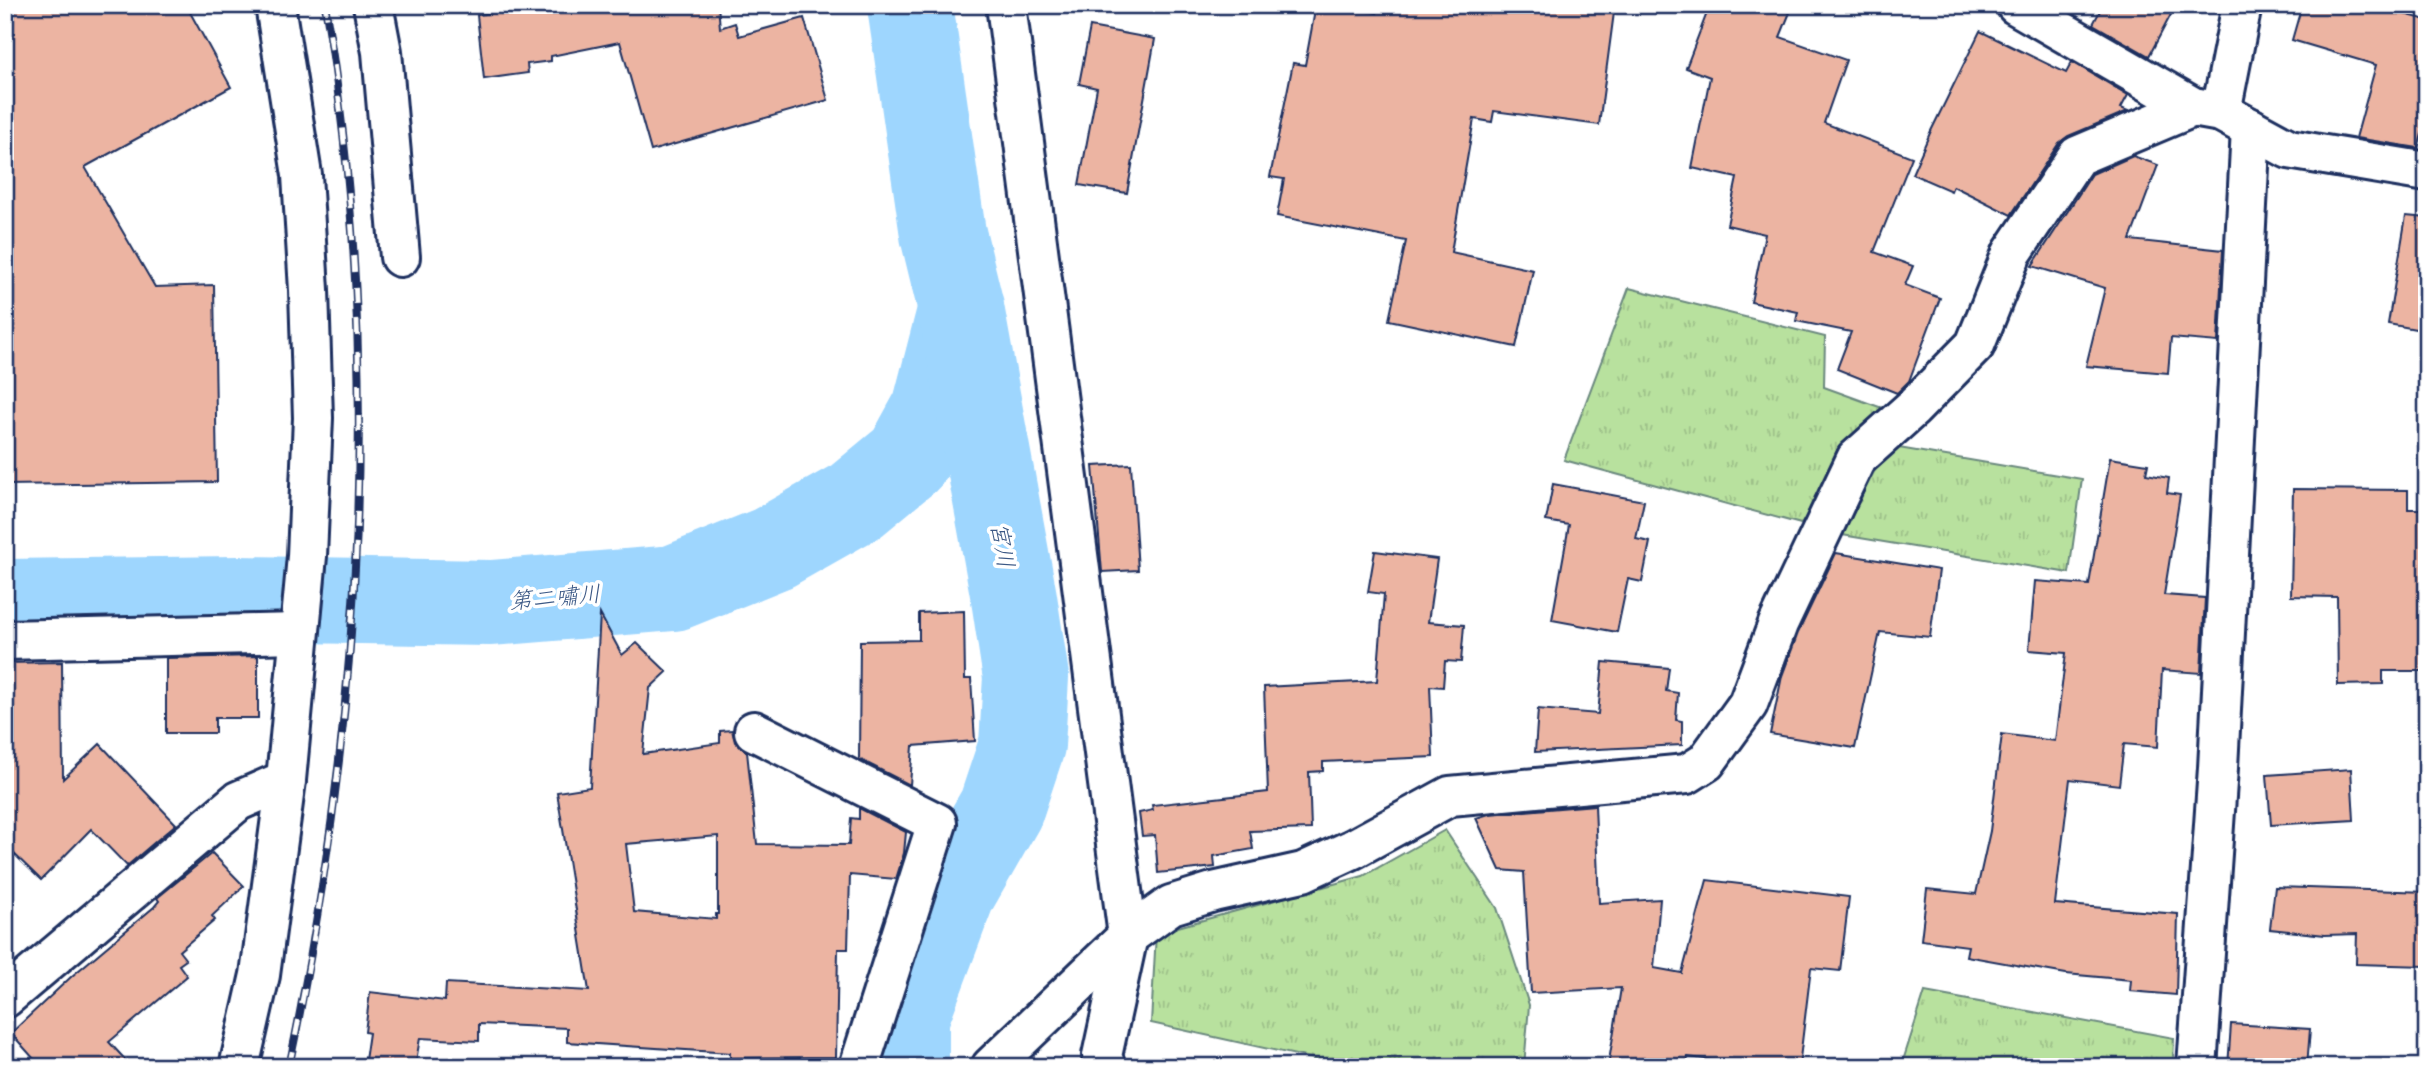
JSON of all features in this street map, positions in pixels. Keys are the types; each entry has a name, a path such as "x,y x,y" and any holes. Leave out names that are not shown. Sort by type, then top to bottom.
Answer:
{"street":[{"path":"239,1067 260,975 286,780 307,556 313,418 302,175 275,5"},
{"path":"373,5 382,52 400,257"},
{"path":"1006,5 1128,936 1102,1056 1106,1067"},
{"path":"2016,5 2221,116 2289,149 2427,172"},
{"path":"2197,1067 2218,768 2221,116 2242,5"},
{"path":"991,1067 1128,936 1171,905 1213,892 1303,872 1353,849 1450,796 1687,774 1706,762 1748,704 1778,624 1856,459 1913,408 1975,345 2012,253 2077,156 2221,116"},
{"path":"5,640 300,626"},
{"path":"754,731 937,823 859,1067"},
{"path":"5,998 238,801 286,780"}],"green space":[{"path":"1629,288 1825,337 1824,387 1885,409 1801,524 1564,460"},
{"path":"1887,446 2082,479 2069,573 1842,535"},
{"path":"1445,830 1497,908 1529,1005 1524,1067 1350,1067 1151,1023 1156,933 1363,876"},
{"path":"1925,992 2174,1038 2173,1067 1901,1067"}],"building":[{"path":"5,5 186,5 231,87 85,167 155,287 214,285 217,482 5,485"},
{"path":"550,5 718,5 720,28 735,23 739,36 804,18 828,100 651,151 620,42 551,56 551,61 527,64 528,73 484,79 477,15"},
{"path":"1316,5 1336,5 1377,13 1378,5 1615,5 1599,125 1494,111 1492,122 1474,119 1451,252 1533,270 1516,347 1389,320 1406,241 1277,216 1284,179 1270,177 1293,63 1305,65"},
{"path":"1710,5 1793,5 1780,37 1846,60 1824,123 1912,157 1874,252 1913,266 1905,285 1940,298 1909,381 1897,393 1837,369 1851,332 1796,321 1798,312 1751,302 1765,234 1727,225 1737,178 1692,168 1710,77 1686,68"},
{"path":"2103,5 2176,5 2149,56 2093,24"},
{"path":"2302,5 2370,5 2427,20 2427,116 2418,148 2356,138 2376,65 2292,40"},
{"path":"1090,27 1155,39 1127,193 1079,185 1097,88 1079,84"},
{"path":"1980,31 2066,73 2072,62 2128,95 2121,108 2128,111 2068,136 2059,143 2011,215 1953,186 1951,191 1912,174"},
{"path":"2133,156 2158,165 2130,240 2223,250 2218,342 2171,338 2168,373 2086,366 2105,288 2032,266 2092,174"},
{"path":"2406,216 2427,218 2427,331 2388,324"},
{"path":"2110,458 2148,464 2146,474 2169,478 2167,493 2180,495 2164,595 2205,598 2201,673 2162,670 2158,747 2124,744 2119,785 2070,779 2055,904 2178,914 2176,995 2130,991 2131,980 2066,974 1966,956 1968,946 1921,940 1927,889 1976,894 1990,831 2002,734 2055,741 2066,653 2029,650 2035,581 2089,585"},
{"path":"1131,464 1138,570 1102,572 1093,466"},
{"path":"1553,484 1644,501 1636,539 1650,542 1642,582 1628,579 1617,632 1552,620 1569,525 1546,521"},
{"path":"2293,489 2408,490 2408,509 2427,509 2427,671 2383,671 2383,684 2338,685 2337,597 2291,596"},
{"path":"1375,551 1437,559 1428,622 1464,625 1461,662 1445,661 1443,687 1430,686 1433,757 1323,762 1323,771 1309,772 1311,829 1250,831 1253,849 1214,856 1215,867 1158,873 1155,835 1142,836 1139,813 1153,810 1152,805 1268,792 1264,687 1377,681 1384,594 1368,592"},
{"path":"1836,553 1939,570 1930,637 1880,632 1855,748 1770,734 1782,676 1798,633"},
{"path":"964,611 965,679 971,679 975,741 913,746 910,785 859,759 860,641 919,640 919,613"},
{"path":"600,614 622,655 637,643 667,672 650,688 643,754 720,743 720,731 732,730 735,742 747,752 757,844 849,845 851,818 859,819 859,808 906,832 904,853 896,879 850,875 848,949 838,949 836,1057 730,1058 730,1053 567,1042 567,1028 479,1024 479,1041 420,1038 415,1067 364,1067 369,1033 365,1032 370,992 445,1001 446,983 589,991 557,792 590,787","holes":["718,836 716,919 634,912 626,844"]},
{"path":"258,656 258,718 215,718 215,733 166,733 166,658"},
{"path":"62,662 63,779 100,744 176,824 127,866 91,829 41,880 5,845 5,663"},
{"path":"1603,662 1669,668 1666,691 1678,693 1676,720 1682,721 1682,745 1535,752 1538,709 1598,714"},
{"path":"2351,769 2354,820 2271,825 2267,775"},
{"path":"1595,805 1599,903 1660,899 1654,968 1682,973 1707,880 1849,897 1840,971 1811,968 1799,1067 1771,1067 1688,1057 1686,1067 1608,1067 1621,988 1531,993 1524,872 1500,870 1476,818 1489,814"},
{"path":"212,853 244,886 212,916 215,920 179,951 186,960 179,965 187,976 109,1042 132,1067 41,1067 11,1033 72,976 154,907 159,901 157,898"},
{"path":"2275,887 2427,892 2427,966 2356,964 2357,934 2325,935 2270,929"},
{"path":"2231,1024 2310,1029 2307,1067 2228,1067"}],"waterway":[{"name":"宮川","path":"906,1067 906,1017 953,892 1001,808 1022,745 1026,677 961,308 943,234 910,5"},
{"name":"第二嘯川","path":"5,602 238,599 491,603 674,588 773,548 856,501 908,458 935,409 961,308"}],"railway":[{"path":"289,1067 314,936 334,804 348,671 356,538 359,404 355,270 343,137 325,5"}]}
